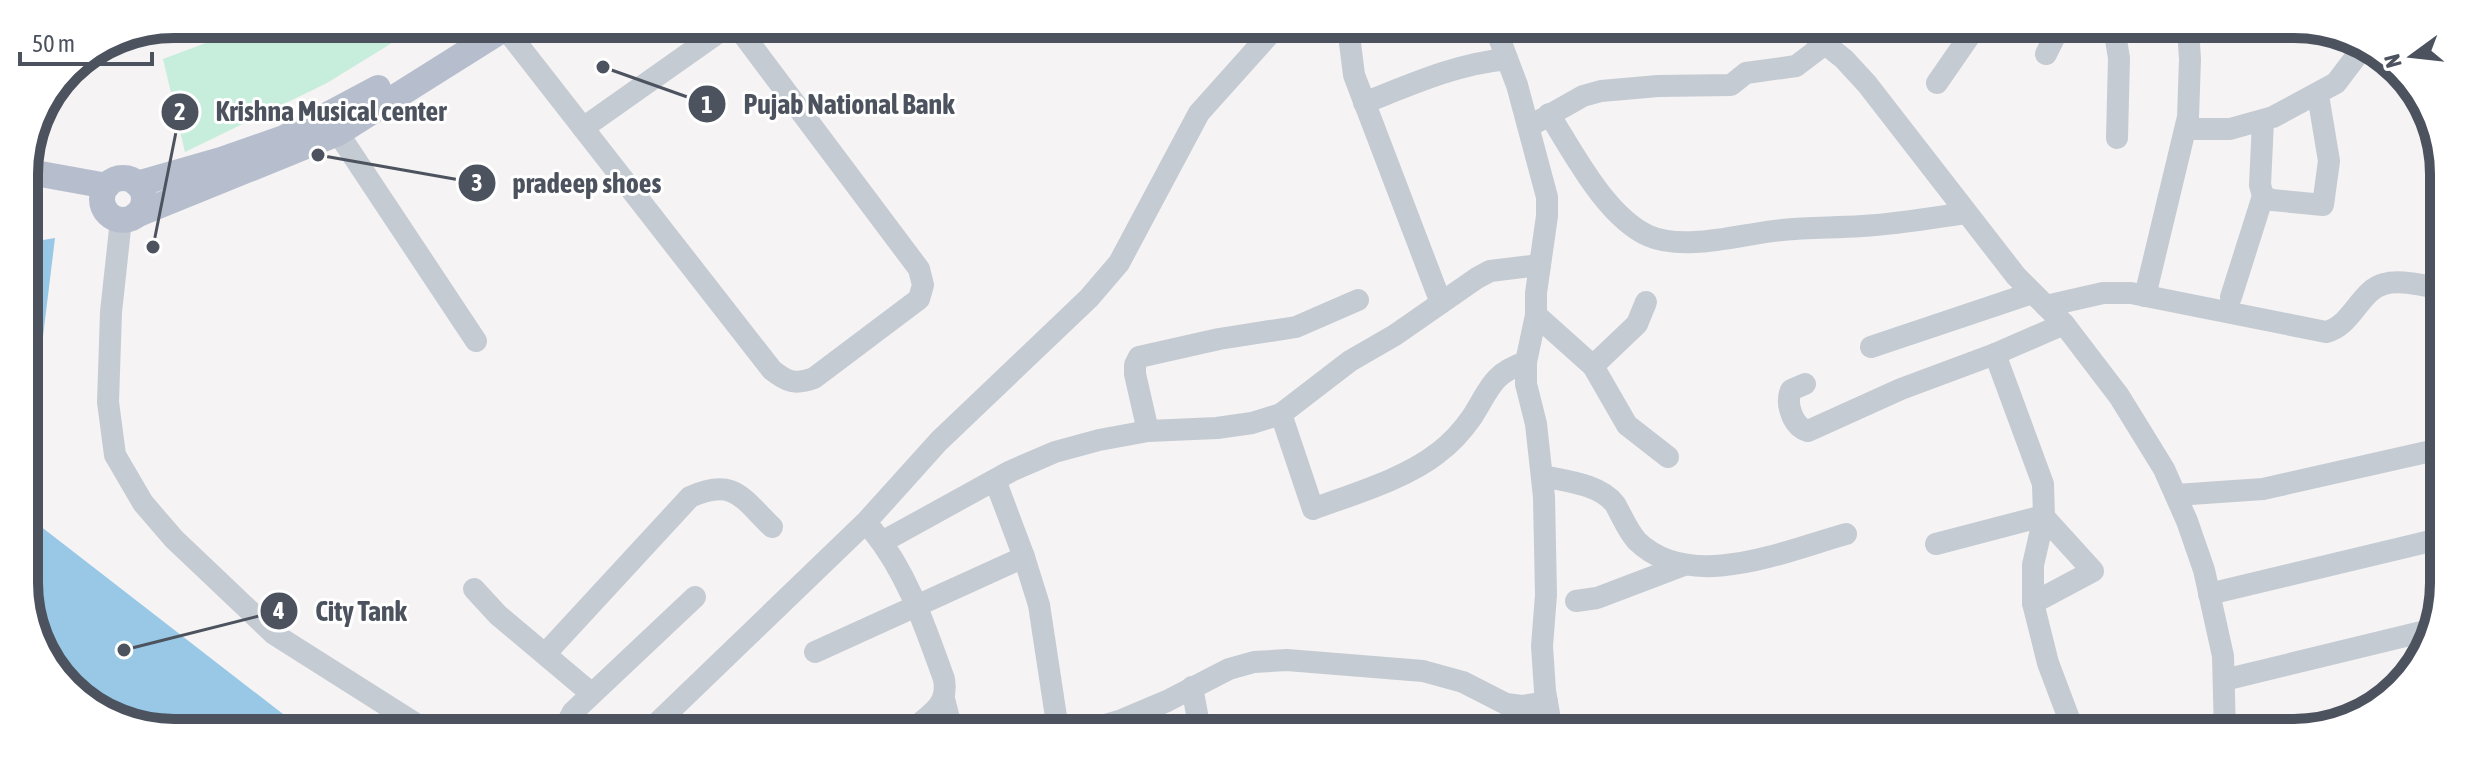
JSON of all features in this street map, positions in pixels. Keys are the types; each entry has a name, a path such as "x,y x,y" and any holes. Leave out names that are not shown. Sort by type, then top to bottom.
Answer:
{"main road":[{"path":"459,38 347,106 284,138 137,184 124,178 112,181 103,192 104,207 114,218 128,218 338,133 489,38"},
{"path":"38,174 107,186"},
{"path":"128,218 144,200 137,184"}],"street":[{"path":"517,38 772,370 785,381 799,384 814,378 919,299 923,285 919,269 746,38"},
{"path":"583,128 711,38"},
{"path":"661,719 866,522 939,441 1089,298 1119,263 1199,113 1266,38"},
{"path":"1349,38 1354,75 1441,303"},
{"path":"1499,38 1529,127 1547,197 1536,315 1526,362 1526,384 1536,424 1543,476 1546,595 1542,646 1550,719"},
{"path":"1818,38 1867,84 1965,213 2039,300 2064,324 2119,396 2164,469 2191,533 2209,594 2223,656 2225,719"},
{"path":"1937,83 1968,38"},
{"path":"2046,54 2054,38"},
{"path":"2116,38 2119,58 2117,138"},
{"path":"2145,296 2186,129 2190,87 2188,38"},
{"path":"1529,127 1583,96 1611,89 1731,85 1746,73 1796,66 1825,44"},
{"path":"2186,129 2230,129 2263,121 2318,95 2342,76 2357,53"},
{"path":"1364,103 1450,69 1474,62 1507,59"},
{"path":"2263,196 2272,200 2323,205 2329,161 2318,95"},
{"path":"1549,114 1587,175 1617,211 1642,232 1655,238 1710,240 1781,230 1864,226 1965,213"},
{"path":"2231,297 2263,196 2260,185 2263,121"},
{"path":"338,133 476,341"},
{"path":"128,218 111,312 108,402 115,455 143,503 174,539 274,634 408,719"},
{"path":"882,542 995,480 1055,452 1148,431 1217,428 1252,423 1281,414 1350,361 1490,271 1540,265"},
{"path":"1871,347 2039,300 2103,293 2145,296 2326,332 2340,326 2379,286 2397,283 2430,287"},
{"path":"1148,431 1135,374 1139,357 1219,339 1296,327 1358,300"},
{"path":"1593,366 1637,324 1646,302"},
{"path":"1536,315 1593,366 1627,425 1668,457"},
{"path":"1805,384 1791,390 1788,401 1797,425 1808,431 1901,389 2064,324"},
{"path":"1995,354 2043,484 2043,516 2033,565 2033,603 2048,663 2069,719"},
{"path":"1281,414 1313,509 1378,485 1436,455 1471,418 1494,379 1509,368 1526,362"},
{"path":"2176,495 2263,489 2430,451"},
{"path":"1543,476 1608,496 1640,544 1667,561 1684,565 1724,566 1846,534"},
{"path":"995,480 1039,605 1056,719"},
{"path":"546,653 690,497 709,488 735,492 772,527"},
{"path":"1936,544 2043,516"},
{"path":"2033,603 2093,571 2043,516"},
{"path":"866,522 882,542 918,606 944,679 947,691 944,699 923,719"},
{"path":"2209,594 2430,541"},
{"path":"815,652 1024,557"},
{"path":"1576,601 1597,598 1684,565"},
{"path":"474,589 498,615 592,694"},
{"path":"569,719 573,712 695,597"},
{"path":"2224,680 2421,632"},
{"path":"1124,719 1229,669 1254,662 1287,660 1423,671 1463,682 1506,704 1522,706 1547,702"},
{"path":"1192,687 1198,719"},
{"path":"944,699 949,719"}],"green space":[{"path":"219,38 400,38 327,83 185,152 163,59"}],"water":[{"path":"55,238 38,378 38,241"},
{"path":"38,524 289,719 156,718 122,709 91,691 66,666 48,635 38,583"}],"place":[{"name":"Pujab National Bank","path":"603,67"},
{"name":"pradeep shoes","path":"318,155"},
{"name":"Krishna Musical center","path":"153,247"},
{"name":"City Tank","path":"124,650"}]}
